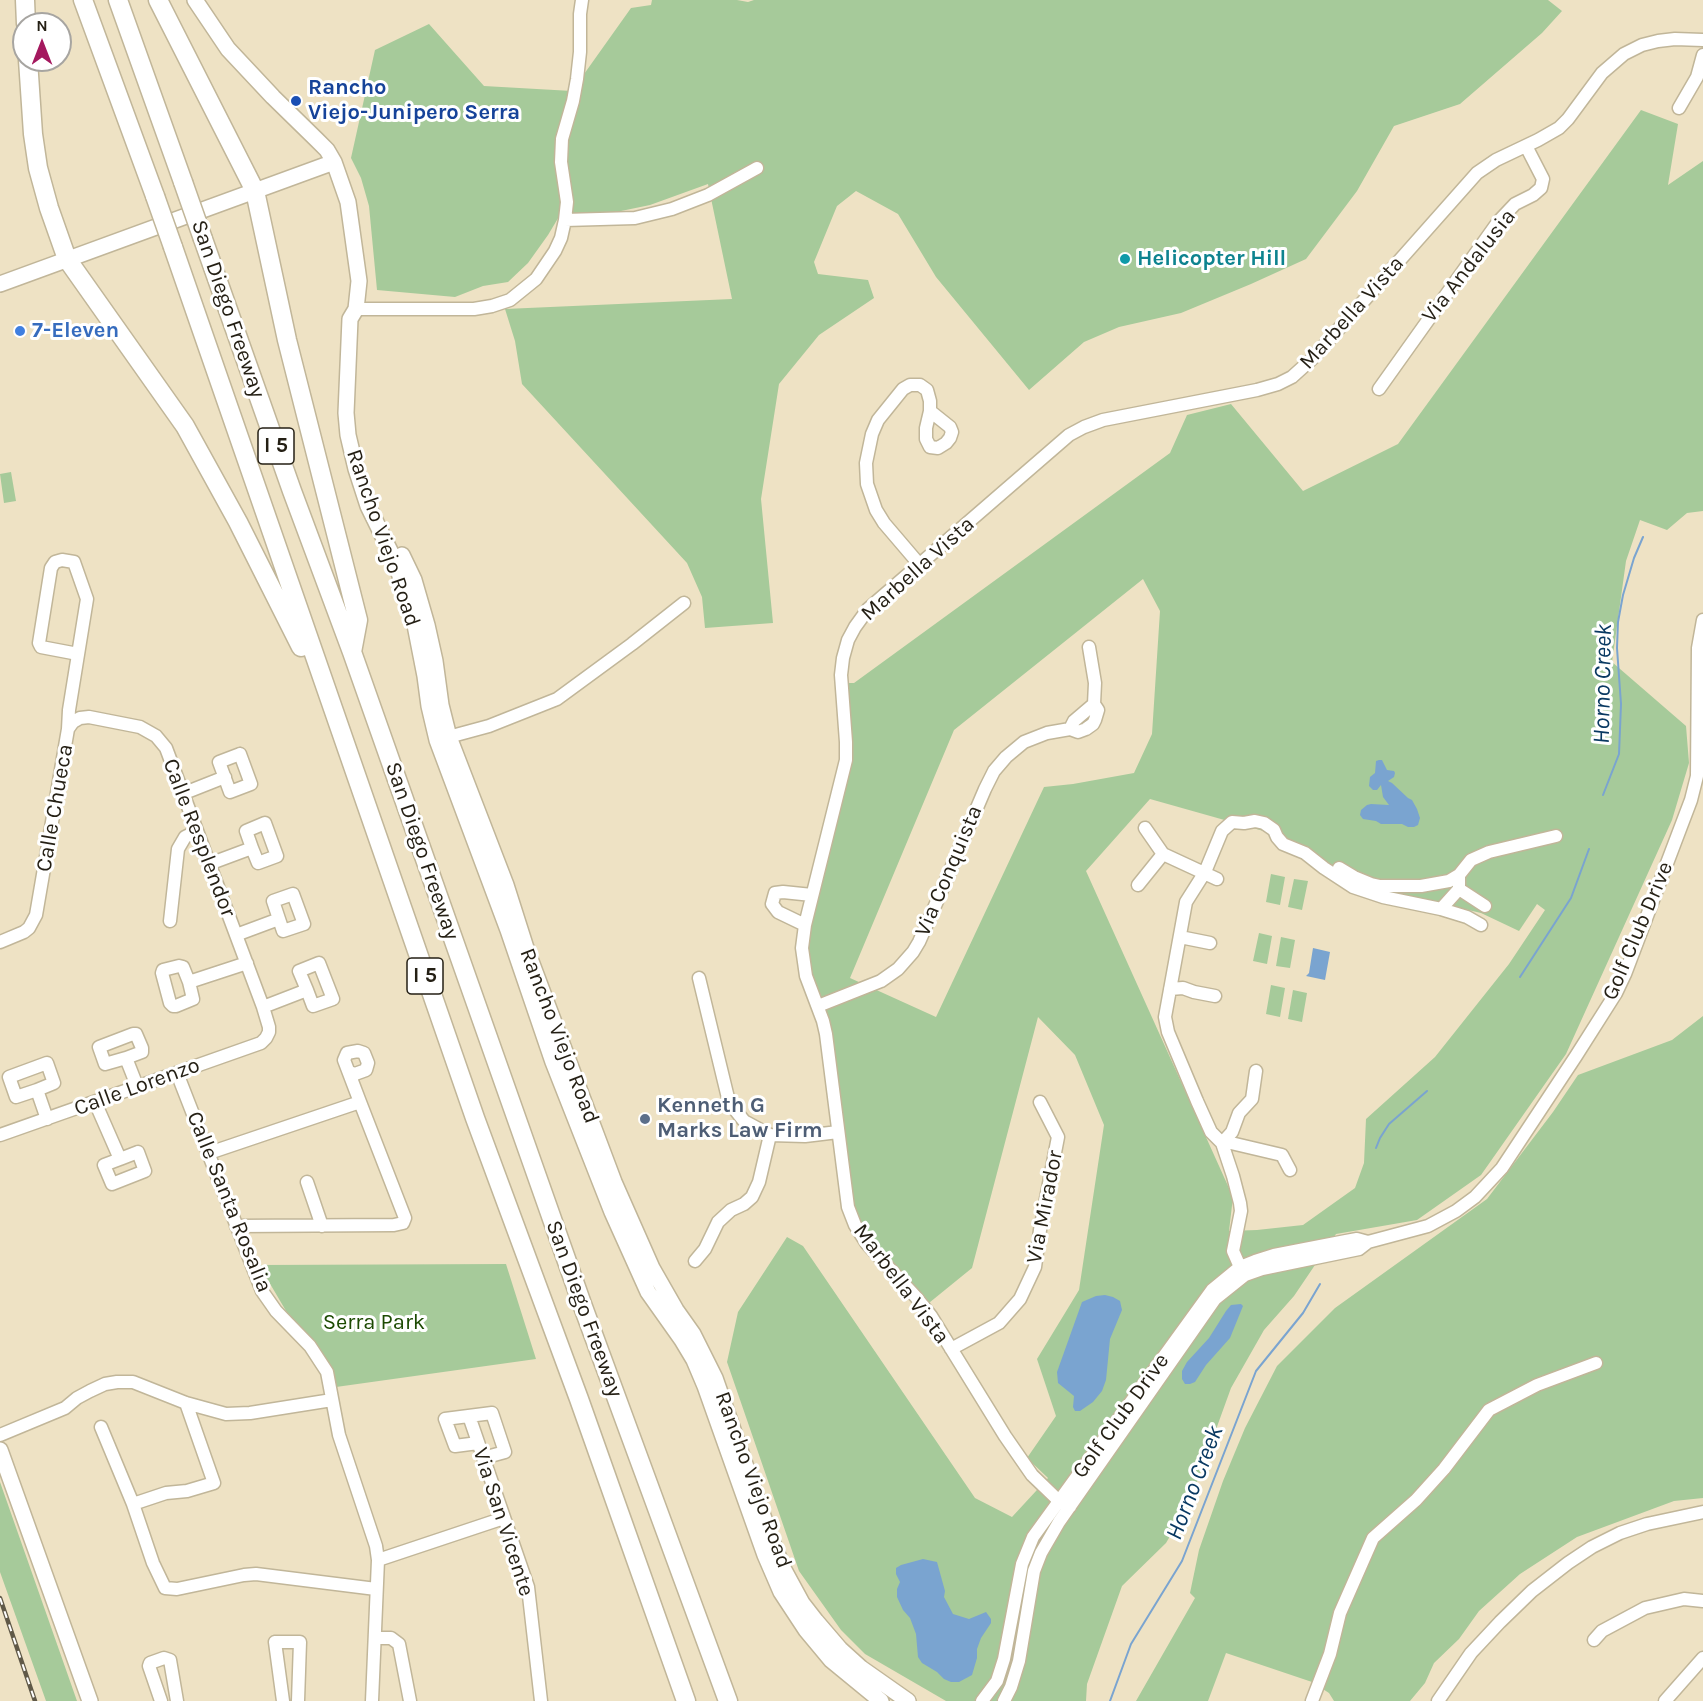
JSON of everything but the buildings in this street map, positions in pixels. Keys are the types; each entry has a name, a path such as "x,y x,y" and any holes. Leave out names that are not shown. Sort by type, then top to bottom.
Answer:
{"highway":[{"name":"San Diego Freeway","path":"84,0 155,196 475,1118 583,1410 686,1701"},
{"name":"San Diego Freeway","path":"118,0 291,491 352,652 582,1304 728,1701"},
{"path":"158,0 255,191 287,340 358,620 352,652"},
{"path":"29,72 38,168 49,208 68,259 185,426 238,522 332,709"}],"main road":[{"name":"Rancho Viejo Road","path":"195,0 228,49 327,150 334,162 348,201 359,281 356,309 361,319 356,413 365,469 427,625 435,661 443,739 553,1062 612,1212 648,1292 694,1360 765,1555 781,1592 806,1630 831,1660 881,1701"},
{"path":"0,284 334,162"},
{"name":"Rancho Viejo Road","path":"443,739 506,885 526,948 614,1182 652,1268 693,1334 715,1378 783,1568 802,1603 840,1649 868,1674 908,1701"},
{"path":"0,1450 90,1701"}],"street":[{"path":"356,309 474,309 492,306 510,300 536,279 555,251 565,220 567,202 561,162 562,139 577,80 582,0"},
{"name":"Marbella Vista","path":"1064,1504 1038,1482 1022,1462 924,1307 867,1244 855,1225 846,1200 826,1034 803,965 802,940 846,760 841,675 846,647 862,616 919,564 1077,430 1104,420 1268,388 1292,376 1313,358 1477,173 1496,160 1559,128 1602,73 1624,54 1642,45 1658,41 1703,40"},
{"path":"1679,108 1697,77 1703,55"},
{"name":"Via Andalusia","path":"1379,390 1498,222 1515,204 1541,188 1543,179 1526,146"},
{"path":"565,220 634,218 672,210 708,195 757,168"},
{"path":"919,564 884,523 876,510 867,484 866,463 872,434 879,420 903,390 910,385 920,386 927,390 930,411"},
{"name":"Calle Chueca","path":"0,942 24,932 36,915 68,729 87,598 74,562 62,560 55,562 51,568 39,643 41,647 78,654"},
{"path":"443,739 489,726 557,699 684,603"},
{"name":"Golf Club Drive","path":"982,1701 997,1681 1004,1659 1022,1564 1033,1537 1064,1504 1215,1299 1242,1271 1359,1249 1368,1242 1428,1226 1456,1211 1475,1197 1502,1168 1616,993 1691,800 1697,776 1700,703 1698,648 1703,620"},
{"name":"Via Conquista","path":"818,1006 881,981 907,960 919,942 994,771 1024,742 1047,733 1070,729 1074,721 1095,704 1095,683 1089,647"},
{"name":"Calle Resplendor","path":"68,729 73,722 89,717 149,731 162,742 263,1006 269,1032"},
{"path":"240,754 251,784 230,792 225,777 219,762 240,754"},
{"path":"182,794 225,777"},
{"path":"1242,1271 1233,1247 1240,1217 1240,1203 1222,1143 1211,1132 1168,1032 1165,1011 1187,899 1205,872 1219,834 1225,826 1232,822 1264,823 1274,830 1283,844 1305,853 1353,887 1441,909 1467,917 1481,925"},
{"path":"265,823 277,856 258,863 252,848 246,831 265,823"},
{"path":"1145,828 1163,854 1217,879"},
{"path":"170,921 178,849 184,837 197,831"},
{"path":"1324,868 1337,866 1354,877 1380,886 1421,886 1449,881 1459,875 1471,860 1489,852 1556,836"},
{"path":"209,864 252,848"},
{"path":"1138,885 1163,854"},
{"path":"1441,909 1460,889 1459,875"},
{"path":"1460,889 1485,906"},
{"path":"805,925 778,912 772,904 775,893 812,895"},
{"path":"236,935 279,919"},
{"path":"1180,937 1210,943"},
{"path":"189,982 247,963"},
{"path":"179,966 185,969 189,982 193,999 173,1006 162,976 164,970 179,966"},
{"path":"699,978 729,1101 744,1121 770,1135 805,1136 838,1132"},
{"path":"1170,989 1183,988 1215,996"},
{"path":"263,1006 307,990"},
{"name":"Calle Lorenzo","path":"0,1135 261,1043 269,1032"},
{"path":"126,1058 137,1086"},
{"path":"1222,1143 1232,1131 1239,1113 1252,1100 1256,1071"},
{"path":"236,1226 394,1225 403,1223 405,1218 349,1072"},
{"name":"Calle Santa Rosalia","path":"177,1073 262,1291 276,1311 310,1346 327,1372 339,1438 376,1546 378,1560 372,1701"},
{"path":"37,1090 47,1119"},
{"name":"Via Mirador","path":"951,1350 999,1323 1020,1299 1035,1267 1058,1137 1040,1101"},
{"path":"95,1102 120,1159"},
{"path":"209,1153 360,1102"},
{"path":"695,1261 705,1249 718,1221 752,1197 759,1182 770,1135"},
{"path":"1222,1143 1282,1155 1290,1170"},
{"path":"307,1182 322,1226"},
{"path":"1312,1701 1330,1654 1340,1613 1372,1538 1416,1500 1444,1469 1489,1410 1537,1385 1596,1363"},
{"path":"0,1436 65,1408 77,1398 105,1384 117,1382 133,1382 186,1403 226,1414 250,1413 332,1400"},
{"path":"133,1504 165,1493 187,1491 214,1483 186,1403"},
{"path":"478,1443 455,1446 445,1419 492,1413 505,1452 483,1458"},
{"name":"Via San Vicente","path":"469,1416 528,1587 541,1701"},
{"path":"101,1426 133,1504 153,1563 165,1588 177,1589 256,1574 376,1589"},
{"name":"Golf Club Drive","path":"1004,1701 1011,1688 1019,1661 1034,1571 1064,1504"},
{"path":"1438,1701 1472,1653 1500,1622 1532,1591 1568,1563 1592,1547 1620,1533 1647,1524 1703,1512"},
{"path":"378,1560 504,1518"},
{"path":"1594,1640 1602,1631 1645,1608 1684,1599 1703,1600"},
{"path":"375,1638 391,1638 399,1644 410,1701"},
{"path":"284,1701 275,1642 300,1642 298,1701"},
{"path":"160,1701 149,1666 150,1663 164,1658 170,1660 177,1701"},
{"path":"1665,1701 1703,1658"}],"green space":[{"path":"652,0 748,2 754,0 1548,0 1562,11 1542,33 1460,104 1394,126 1357,191 1306,259 1181,313 1119,327 1084,342 1029,390 936,277 898,214 856,191 837,206 814,262 818,274 868,280 874,298 819,335 779,384 761,499 773,623 705,628 702,597 687,563 522,384 515,341 505,309 732,299 708,184 650,205 597,216 560,215 528,263 508,282 483,286 455,297 377,290 369,206 361,178 351,158 375,50 429,24 484,86 572,91 631,8 651,5"},
{"path":"1641,110 1678,124 1668,185 1703,161 1703,511 1687,513 1667,530 1640,520 1626,561 1612,662 1686,726 1689,763 1672,820 1566,1054 1481,1175 1417,1220 1336,1234 1294,1296 1264,1330 1231,1388 1189,1504 1166,1543 1122,1586 1087,1684 1086,1701 946,1701 865,1654 841,1630 799,1571 727,1362 738,1312 787,1237 803,1246 975,1498 1012,1517 1048,1478 1027,1458 1056,1416 1037,1359 1079,1290 1104,1125 1075,1055 1038,1017 972,1268 924,1307 855,1225 826,1034 802,948 846,760 842,683 854,683 1170,453 1187,415 1231,404 1303,491 1398,444","holes":["1143,579 1160,611 1152,734 1134,773 1044,787 936,1017 850,978 954,730","1150,799 1267,832 1359,884 1481,913 1519,931 1537,904 1545,910 1509,964 1435,1057 1366,1119 1364,1163 1355,1188 1303,1225 1229,1231 1233,1197 1086,871"]},
{"path":"11,472 16,501 4,503 0,474"},
{"path":"1271,874 1285,877 1280,905 1266,902"},
{"path":"1294,879 1308,881 1302,910 1288,907"},
{"path":"1259,933 1272,936 1267,964 1253,961"},
{"path":"1281,937 1295,940 1290,968 1276,966"},
{"path":"1271,985 1285,988 1280,1017 1266,1014"},
{"path":"1293,990 1307,993 1302,1022 1288,1019"},
{"path":"1703,1016 1703,1498 1674,1501 1577,1537 1520,1574 1479,1611 1459,1639 1434,1663 1425,1683 1410,1701 1334,1701 1329,1693 1312,1682 1226,1653 1208,1701 1136,1701 1195,1598 1190,1593 1199,1550 1223,1481 1245,1428 1277,1366 1335,1308 1487,1199 1578,1075 1672,1040"},
{"name":"Serra Park","path":"506,1264 536,1359 336,1387 306,1335 289,1316 259,1265"},
{"path":"0,1482 77,1701 46,1701 0,1572"}],"water":[{"path":"1382,760 1387,770 1395,773 1394,777 1388,781 1412,800 1420,818 1418,825 1408,827 1402,824 1381,824 1363,819 1360,815 1361,810 1367,805 1389,805 1383,797 1381,785 1377,790 1369,786 1370,777 1375,773 1376,761"},
{"path":"1313,948 1330,952 1325,980 1306,976 1309,973"},
{"path":"1105,1295 1120,1301 1122,1310 1110,1339 1106,1380 1102,1391 1093,1402 1080,1411 1075,1411 1074,1396 1058,1383 1057,1372 1082,1302"},
{"path":"1241,1304 1243,1306 1230,1338 1206,1365 1195,1382 1185,1384 1182,1371 1187,1362 1209,1338 1231,1305"},
{"path":"923,1559 937,1562 945,1591 944,1597 953,1614 969,1619 986,1612 991,1619 977,1649 972,1675 959,1682 944,1679 922,1663 918,1657 916,1634 910,1618 897,1597 900,1582 896,1568"}],"waterway":[{"name":"Horno Creek","path":"1603,795 1619,754 1621,704 1617,648 1618,622 1623,595 1643,537"},
{"name":"Horno Creek","path":"1520,977 1571,898 1589,849"},
{"name":"Horno Creek","path":"1376,1148 1389,1124 1427,1091"},
{"name":"Horno Creek","path":"1110,1701 1131,1644 1182,1561 1256,1371 1303,1313 1320,1284"}],"railway":[{"path":"0,1598 35,1701"}],"place":[{"name":"Rancho Viejo-Junipero Serra","path":"296,101"},
{"name":"Helicopter Hill","path":"1125,259"},
{"name":"7-Eleven","path":"20,331"},
{"name":"Kenneth G Marks Law Firm","path":"645,1119"}]}
